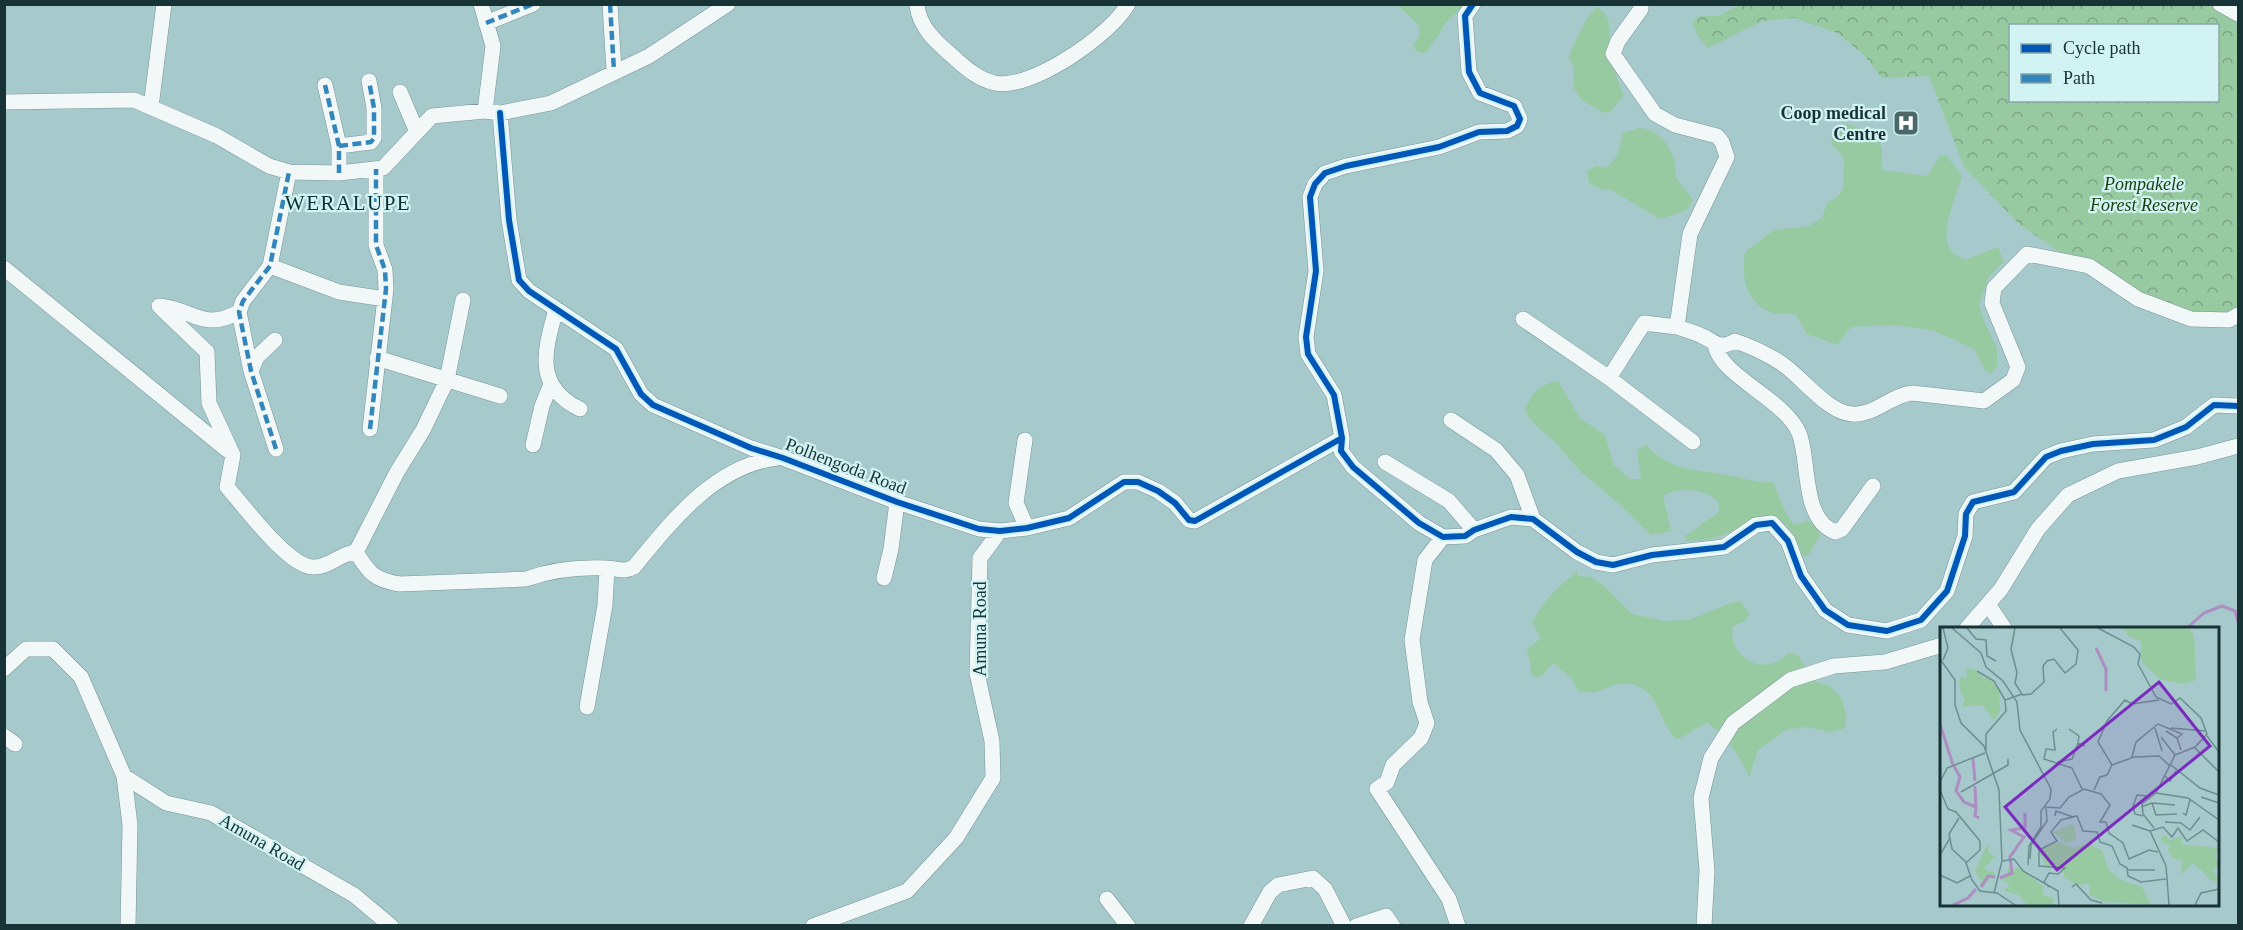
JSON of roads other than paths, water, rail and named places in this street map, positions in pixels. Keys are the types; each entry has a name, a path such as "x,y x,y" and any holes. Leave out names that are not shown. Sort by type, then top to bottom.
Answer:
{"street":[{"path":"151,107 164,4"},
{"name":"Polhengoda Road","path":"482,4 493,46 492,112 519,280 529,291 616,349 641,394 653,405 752,447 897,502 979,529 1000,531 1069,519 1124,482 1138,482 1158,491 1175,503 1190,520 1196,521 1342,438"},
{"path":"486,23 533,4"},
{"path":"610,4 614,71"},
{"path":"4,102 134,100 217,136 269,166 289,172 339,173 376,170 383,168 432,116 492,112 551,103 649,56 728,4"},
{"path":"916,5 919,19 933,39 978,79 997,84 1014,84 1050,69 1078,52 1111,26 1128,4"},
{"path":"1473,4 1465,16 1469,72 1480,93 1514,106 1520,119 1517,126 1507,131 1479,132 1439,147 1346,166 1325,173 1315,184 1310,197 1316,271 1306,338 1308,354 1334,395 1342,438 1341,452 1353,467 1419,523 1443,537 1465,536 1511,517 1533,519 1577,552 1596,562 1612,565 1652,555 1724,547 1756,525 1772,523 1788,541 1801,576 1825,610 1848,625 1887,632 1921,620 1947,591 1965,536 1965,514 1973,502 2014,492 2046,457 2061,451 2094,444 2154,440 2186,427 2214,405 2238,406"},
{"path":"1641,4 1641,9 1618,41 1613,54 1655,114 1675,125 1717,135 1727,157 1690,234 1677,327"},
{"path":"2220,4 2238,14"},
{"path":"339,146 371,142 374,138 374,108 369,81"},
{"path":"325,85 339,146 339,173"},
{"path":"400,92 417,132"},
{"path":"370,429 385,299 385,270 376,245 376,170"},
{"path":"276,449 251,370 239,312 243,301 270,266 289,172"},
{"path":"1610,378 1644,323 1677,327 1703,336 1715,344 1726,346 1735,341 1747,345 1781,363 1834,408 1850,414 1865,413 1903,394 1912,393 1984,400 2013,380 2018,367 1992,303 1994,288 2027,254 2089,266 2138,299 2191,319 2229,320 2238,315"},
{"path":"270,266 339,292 385,299"},
{"path":"4,267 232,455"},
{"path":"356,552 397,472 423,430 447,380 462,300"},
{"path":"239,312 223,321 205,321 175,308 159,306 207,352 209,403 232,455 227,487 284,553 310,567 330,564 348,553 356,552"},
{"path":"556,309 546,348 545,368 551,384 565,402 580,408"},
{"path":"1524,319 1610,378 1693,442"},
{"path":"251,370 257,357 275,340"},
{"path":"1715,344 1719,360 1780,408 1799,432 1810,501 1826,529 1835,532 1842,529 1873,486"},
{"path":"377,358 501,396"},
{"path":"533,445 542,406 551,384"},
{"path":"1451,420 1496,450 1517,475 1533,519"},
{"path":"1025,440 1016,503 1027,528"},
{"path":"1968,627 2001,589 2038,529 2068,495 2118,471 2238,446"},
{"path":"356,552 368,571 381,581 400,584 526,579 546,572 607,568 627,571 634,567 673,519 699,495 727,475 760,460 783,458"},
{"path":"1385,462 1449,501 1474,531"},
{"path":"884,578 891,549 897,502"},
{"name":"Amuna Road","path":"813,926 906,891 956,838 993,778 992,741 977,673 980,558 1000,531"},
{"path":"1443,537 1425,560 1412,640 1420,702 1427,723 1421,738 1393,765 1387,782 1377,789 1449,899 1458,926"},
{"path":"587,707 605,605 607,568"},
{"path":"1988,604 2003,627"},
{"path":"1704,926 1707,871 1701,798 1711,758 1733,723 1790,680 1834,666 1885,662 1940,645"},
{"path":"4,669 26,649 53,649 81,676 124,776 130,825 128,926"},
{"name":"Amuna Road","path":"124,776 166,803 212,813 354,895 391,926"},
{"path":"1251,926 1270,892 1278,885 1313,878 1325,889 1344,926"},
{"path":"1107,899 1128,926"},
{"path":"1356,926 1386,916 1393,926"}],"waterway":[{"path":"2188,627 2204,613 2222,606 2235,611 2238,622"}],"place":[{"name":"Coop medical Centre","path":"1906,123"}],"district":[{"name":"WERALUPE","path":"348,203"}],"park label":[{"name":"Pompakele Forest Reserve","path":"2144,194"}]}
